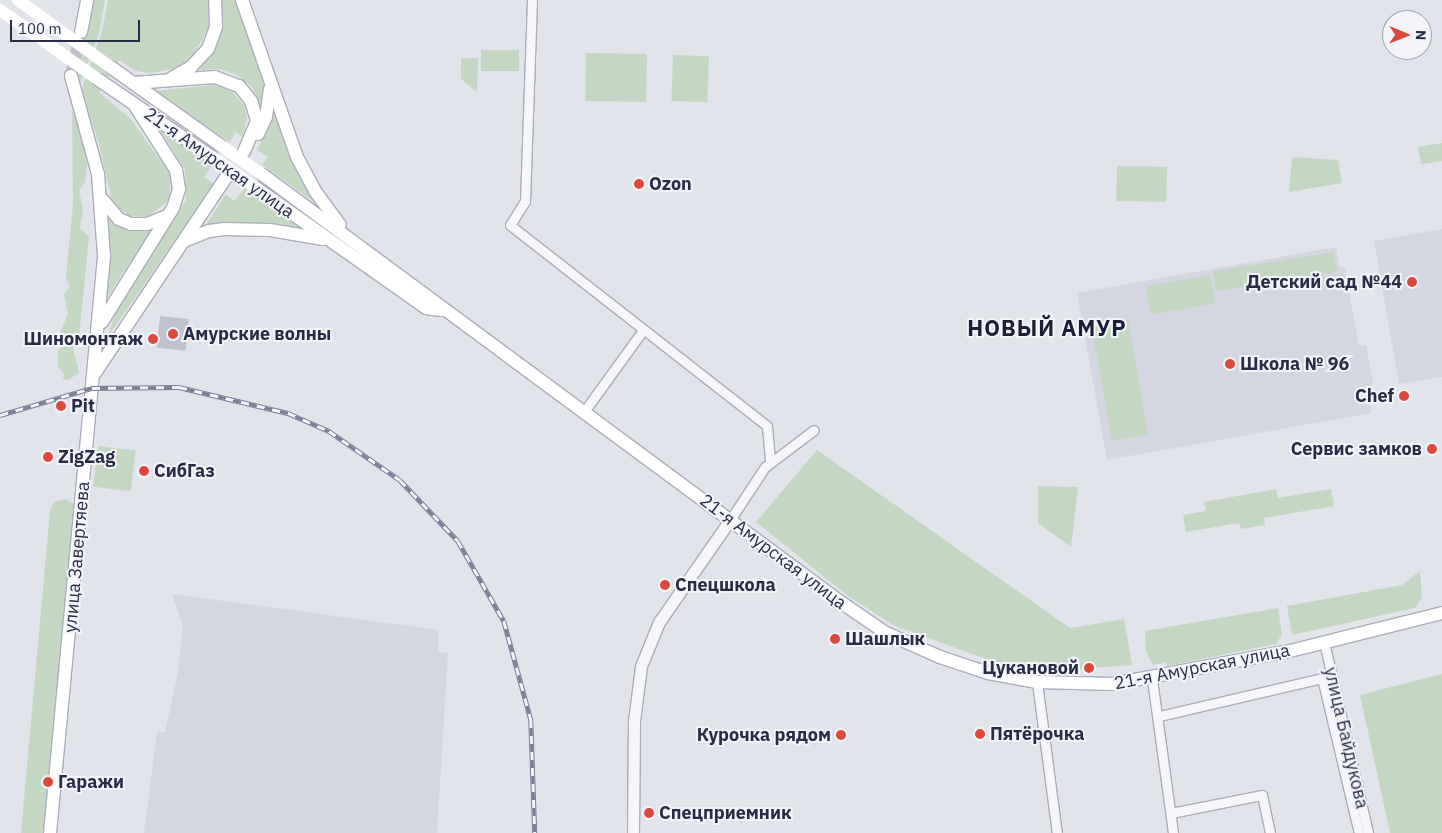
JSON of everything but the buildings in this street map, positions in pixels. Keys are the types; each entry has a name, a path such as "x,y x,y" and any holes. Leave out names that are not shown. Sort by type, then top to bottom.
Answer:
{"main road":[{"name":"21-я Амурская улица","path":"18,0 342,232 435,301 440,310 886,633 988,672 1037,682 1086,686 1152,679 1324,642 1442,613"},
{"path":"81,32 87,0"},
{"path":"165,82 191,67 208,49 216,27 215,0"},
{"path":"242,0 302,168 342,232"},
{"name":"21-я Амурская улица","path":"0,10 426,308 440,310"},
{"name":"улица Завертяева","path":"50,833 104,256 102,198 71,76"},
{"path":"133,83 216,77 239,86 256,115 247,146 266,118 271,81"},
{"path":"112,346 102,346 97,339 110,307 169,214 179,189 176,170 134,104"},
{"path":"93,377 227,176"},
{"path":"102,198 119,219 131,224 154,222 169,214"},
{"path":"182,242 202,233 225,229 278,231 331,241"}],"street":[{"path":"532,0 525,201 510,224 767,426 770,461"},
{"path":"583,413 643,330"},
{"path":"633,833 634,721 641,666 659,622 770,461 814,430"},
{"name":"улица Байдукова","path":"1324,642 1368,833"},
{"name":"улица Байдукова","path":"1159,716 1322,678 1359,833"},
{"path":"1152,679 1159,716 1174,833"},
{"path":"1037,682 1057,833"},
{"path":"1171,813 1262,794 1270,833"}],"shaded area":[{"name":"Детский сад №44","path":"1442,229 1442,377 1399,384 1374,241"},
{"name":"Школа № 96","path":"1336,247 1339,266 1345,268 1359,346 1366,345 1373,382 1368,394 1371,413 1107,460 1077,293"},
{"path":"172,594 439,630 438,652 448,653 437,833 144,833 157,732 165,732 178,672 183,626"}],"green space":[{"path":"94,0 105,0 99,33 81,82 77,76"},
{"path":"108,0 208,0 208,30 191,58 173,69 151,73 136,71 119,60 99,93 130,118 171,175 169,200 148,217 129,216 112,202 99,144 81,91 102,32"},
{"path":"219,0 238,0 264,79 263,110 252,87 237,75 220,69 196,70"},
{"path":"481,50 519,50 519,71 481,71"},
{"path":"586,53 647,54 646,102 585,101"},
{"path":"673,55 709,56 707,102 671,101"},
{"path":"461,58 478,58 477,92 461,79"},
{"path":"214,85 229,89 244,105 247,117 243,137 235,132 230,142 154,91"},
{"path":"72,110 84,143 87,163 85,182 79,191 83,209 80,228 89,237 79,337 72,343 79,373 68,380 63,379 64,374 58,366 58,350 63,346 60,333 68,314 64,294 70,287 66,278 73,204"},
{"path":"275,114 317,204 262,165 268,157 257,150"},
{"path":"160,130 212,165 204,177 214,184 107,338 117,308 186,200 185,169"},
{"path":"1442,143 1442,161 1421,164 1418,147"},
{"path":"1292,157 1338,160 1342,183 1289,192"},
{"path":"1117,166 1167,167 1166,202 1116,201"},
{"path":"245,188 302,229 205,226 226,194 234,201"},
{"path":"107,216 152,229 105,300"},
{"path":"1334,252 1337,272 1216,291 1213,271"},
{"path":"1210,275 1215,304 1151,315 1146,286"},
{"path":"1128,320 1148,434 1112,441 1092,326"},
{"path":"98,446 136,451 131,491 93,487"},
{"path":"817,450 1070,628 1124,619 1132,665 1085,668 1058,675 1005,666 893,625 848,596 756,522"},
{"path":"1038,486 1078,487 1071,547 1038,523"},
{"path":"1276,489 1278,498 1331,489 1334,506 1264,518 1265,525 1241,529 1239,523 1186,532 1183,515 1206,511 1204,502"},
{"path":"66,499 73,504 74,522 46,833 21,833 50,511 54,502"},
{"path":"1420,571 1422,597 1415,608 1292,635 1287,606 1402,585"},
{"path":"1278,608 1282,634 1276,644 1167,666 1166,662 1153,665 1146,652 1145,631"},
{"path":"1442,674 1442,833 1390,833 1360,695"}],"tunnel":[{"path":"71,76 80,35"}],"railway":[{"path":"0,415 92,388 179,387 288,413 329,431 400,480 458,541 504,621 531,720 535,833"}],"place":[{"name":"Ozon","path":"639,184"},
{"name":"Детский сад №44","path":"1412,282"},
{"name":"Амурские волны","path":"173,334"},
{"name":"Шиномонтаж","path":"153,339"},
{"name":"Школа № 96","path":"1230,364"},
{"name":"Chef","path":"1404,396"},
{"name":"Pit","path":"61,406"},
{"name":"Сервис замков","path":"1432,449"},
{"name":"ZigZag","path":"48,457"},
{"name":"СибГаз","path":"144,471"},
{"name":"Спецшкола","path":"665,585"},
{"name":"Шашлык","path":"835,639"},
{"name":"Цукановой","path":"1089,668"},
{"name":"Пятёрочка","path":"980,734"},
{"name":"Курочка рядом","path":"841,735"},
{"name":"Гаражи","path":"48,782"},
{"name":"Спецприемник","path":"649,813"}],"district":[{"name":"НОВЫЙ АМУР","path":"1047,328"}]}
